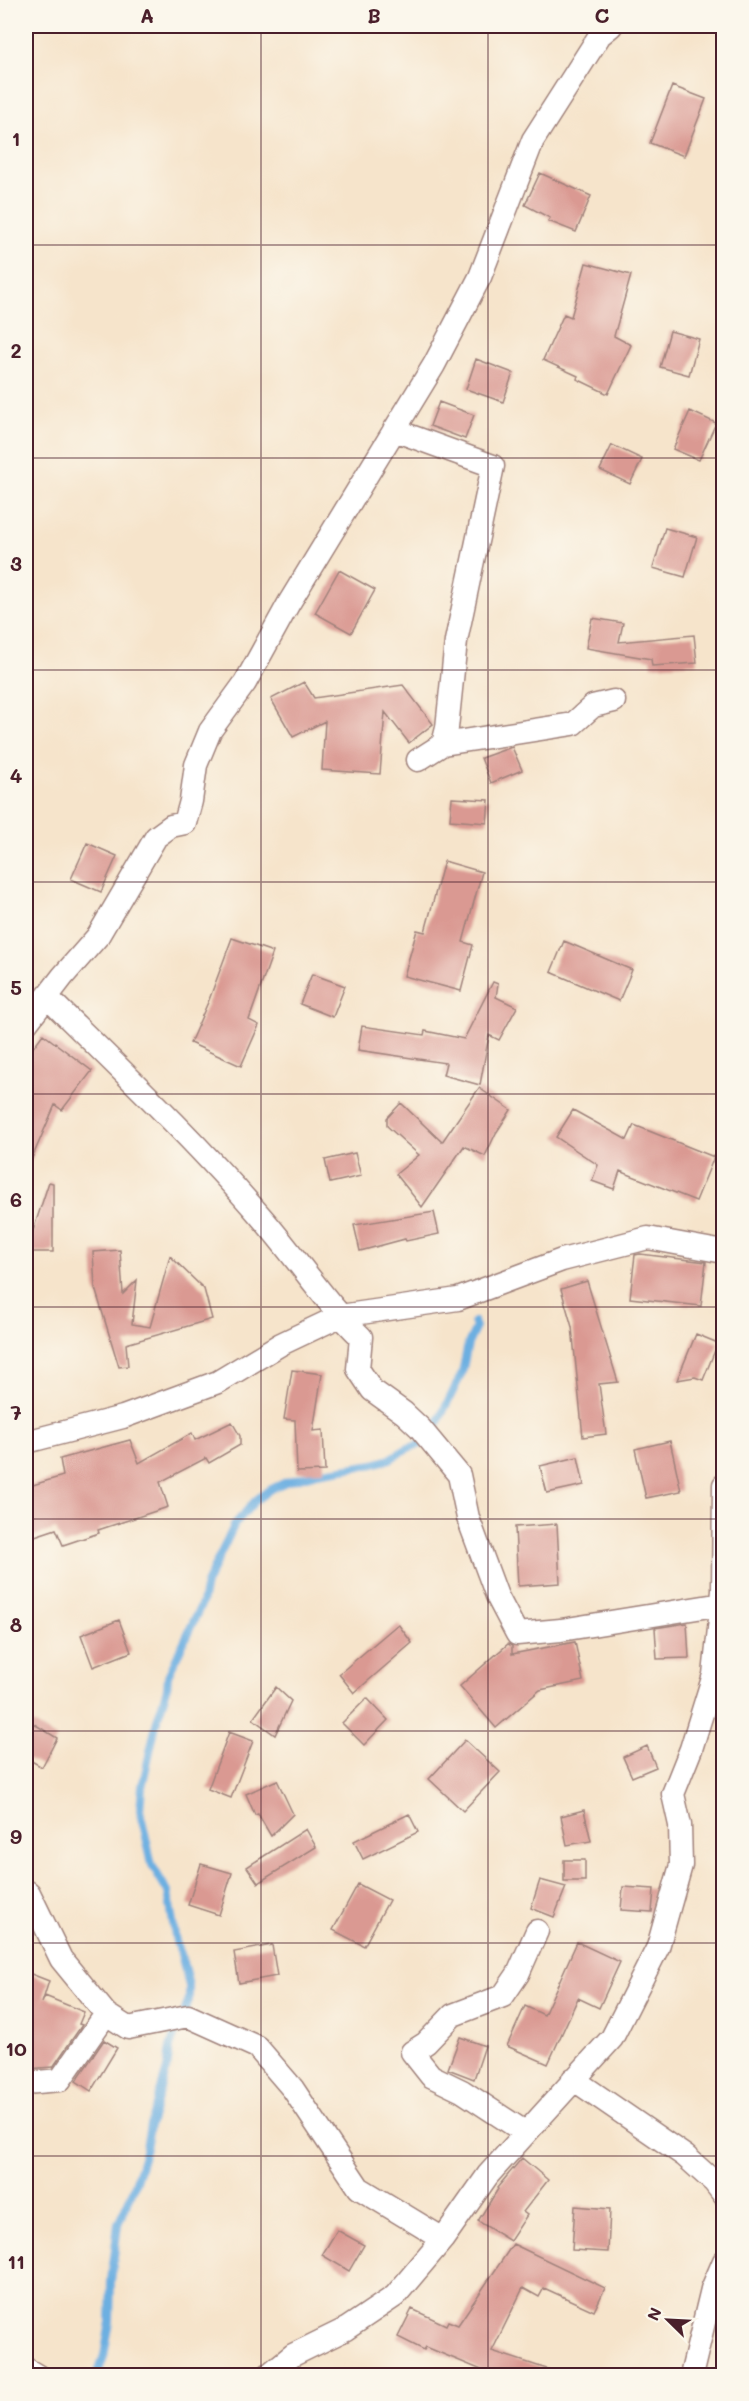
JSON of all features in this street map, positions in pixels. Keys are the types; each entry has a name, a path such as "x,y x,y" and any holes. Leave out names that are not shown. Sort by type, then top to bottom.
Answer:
{"street":[{"path":"26,1024 98,936 156,837 171,826 185,823 196,765 210,731 245,683 289,603 434,365 480,277 533,140 600,36 611,26"},
{"path":"394,430 493,466 456,641 447,728 443,744"},
{"path":"417,760 443,744 573,724 593,706 614,701"},
{"path":"46,997 146,1095 262,1218 340,1316 361,1337 358,1369 372,1390 404,1413 420,1428 459,1475 472,1529 497,1596 517,1634 561,1630 722,1604"},
{"path":"26,1442 123,1418 218,1382 280,1344 340,1316 458,1299 562,1260 648,1238 723,1252"},
{"path":"267,2376 293,2355 346,2329 395,2296 443,2239 488,2175 612,2038 658,1947 681,1865 680,1825 673,1794 691,1749 714,1675 722,1604 723,1485"},
{"path":"26,1891 61,1959 106,2014 128,2028 188,2016 257,2047 293,2089 359,2188 443,2239"},
{"path":"526,2133 462,2091 431,2076 412,2052 426,2043 453,2015 503,1996 518,1974 537,1931"},
{"path":"26,2083 60,2079 106,2014"},
{"path":"573,2079 686,2156 714,2182 723,2195"},
{"path":"691,2376 712,2289 723,2261"},
{"path":"26,2369 38,2376"}],"building":[{"path":"672,86 706,99 684,156 650,143"},
{"path":"540,173 591,196 576,232 548,221 550,218 525,205"},
{"path":"586,263 631,275 614,336 631,345 608,394 577,379 578,376 543,360 564,314 571,317"},
{"path":"670,331 699,339 689,375 660,367"},
{"path":"476,359 513,373 503,402 466,389"},
{"path":"439,402 474,415 465,439 430,426"},
{"path":"690,411 716,423 699,460 673,449"},
{"path":"612,445 642,459 630,484 600,470"},
{"path":"665,528 697,537 685,577 653,568"},
{"path":"339,570 375,590 351,633 315,613"},
{"path":"592,618 623,623 619,642 694,635 697,663 652,666 651,659 586,648"},
{"path":"304,682 314,698 403,685 433,724 409,743 385,712 380,774 322,770 325,721 293,737 271,699"},
{"path":"512,747 522,770 491,783 481,758"},
{"path":"452,798 489,800 487,823 450,820"},
{"path":"87,843 117,856 101,892 71,879"},
{"path":"444,861 482,872 463,942 473,945 461,991 404,976 417,930 425,932"},
{"path":"232,938 273,952 249,1020 259,1025 241,1066 190,1043"},
{"path":"564,941 632,970 619,1001 551,972"},
{"path":"312,974 345,986 333,1017 300,1004"},
{"path":"493,982 498,984 496,997 517,1007 499,1040 489,1035 480,1085 443,1075 446,1063 358,1050 362,1026 424,1035 425,1031 464,1039"},
{"path":"43,1034 92,1071 62,1110 55,1105 26,1172 26,1057"},
{"path":"479,1088 511,1110 485,1156 464,1146 422,1207 396,1174 419,1155 387,1126 387,1118 401,1103 442,1142"},
{"path":"573,1110 627,1140 634,1125 714,1157 696,1201 620,1171 614,1189 592,1181 598,1165 556,1137"},
{"path":"355,1153 361,1176 330,1183 325,1160"},
{"path":"49,1182 53,1183 53,1252 26,1252"},
{"path":"434,1212 439,1234 406,1241 405,1239 360,1251 354,1225"},
{"path":"120,1250 123,1294 137,1280 132,1324 150,1327 170,1256 204,1289 212,1319 126,1344 128,1366 119,1367 95,1288 93,1252"},
{"path":"635,1255 706,1262 701,1306 630,1298"},
{"path":"587,1281 618,1382 599,1384 606,1434 583,1437 572,1327 561,1289"},
{"path":"696,1334 718,1343 703,1380 695,1377 677,1380"},
{"path":"292,1370 322,1374 313,1431 323,1430 325,1471 297,1472 295,1420 284,1419"},
{"path":"232,1422 240,1436 240,1445 209,1463 206,1458 160,1482 168,1507 98,1530 99,1533 63,1545 56,1529 26,1539 26,1487 63,1476 60,1459 130,1440 139,1463 192,1433 195,1440"},
{"path":"670,1441 681,1491 646,1498 635,1449"},
{"path":"578,1457 584,1485 547,1493 540,1466"},
{"path":"557,1524 560,1583 518,1586 515,1527"},
{"path":"119,1620 131,1652 93,1667 81,1635"},
{"path":"687,1623 689,1658 657,1659 655,1628"},
{"path":"398,1624 412,1643 354,1693 339,1674"},
{"path":"575,1642 583,1681 540,1690 496,1728 460,1686 508,1644 512,1646 512,1654"},
{"path":"276,1687 291,1701 275,1735 253,1719"},
{"path":"367,1698 388,1720 364,1745 342,1723"},
{"path":"26,1719 57,1738 42,1767 26,1758"},
{"path":"229,1732 253,1741 231,1798 208,1789"},
{"path":"465,1740 500,1772 463,1811 429,1779"},
{"path":"647,1746 656,1767 632,1777 623,1757"},
{"path":"277,1780 293,1814 271,1836 258,1814 255,1815 246,1794"},
{"path":"584,1810 591,1841 567,1845 561,1816"},
{"path":"409,1814 418,1832 363,1859 354,1841"},
{"path":"306,1829 316,1847 258,1883 247,1867"},
{"path":"564,1860 585,1860 585,1881 564,1881"},
{"path":"201,1864 232,1873 219,1915 188,1905"},
{"path":"540,1880 566,1887 554,1917 531,1908"},
{"path":"358,1884 389,1900 364,1946 333,1930"},
{"path":"623,1887 654,1889 652,1912 621,1910"},
{"path":"577,1942 620,1962 599,2008 578,1998 548,2064 507,2046 525,2006 544,2015"},
{"path":"272,1945 277,1976 239,1983 234,1952"},
{"path":"26,1972 49,1981 42,2003 45,1996 84,2012 79,2024 82,2025 53,2067 26,2069"},
{"path":"460,2037 485,2046 474,2079 448,2069"},
{"path":"104,2040 117,2048 91,2091 76,2081"},
{"path":"522,2158 548,2180 523,2212 527,2215 510,2241 478,2221 497,2188"},
{"path":"575,2206 610,2209 608,2252 572,2250"},
{"path":"337,2230 364,2245 349,2271 322,2255"},
{"path":"513,2244 605,2288 594,2311 544,2288 539,2297 523,2288 492,2351 553,2371 552,2376 496,2376 426,2347 424,2350 398,2337 412,2309 446,2325 448,2321 458,2325"}],"waterway":[{"path":"97,2376 104,2356 110,2322 111,2281 118,2224 133,2190 167,2069 170,2047 189,2000 189,1986 176,1942 168,1892 152,1865 140,1810 142,1787 157,1720 167,1689 168,1676 202,1603 206,1584 235,1524 255,1501 269,1490 286,1482 317,1473 374,1464 424,1443 433,1432 462,1373 468,1344 476,1327 474,1322"}]}
